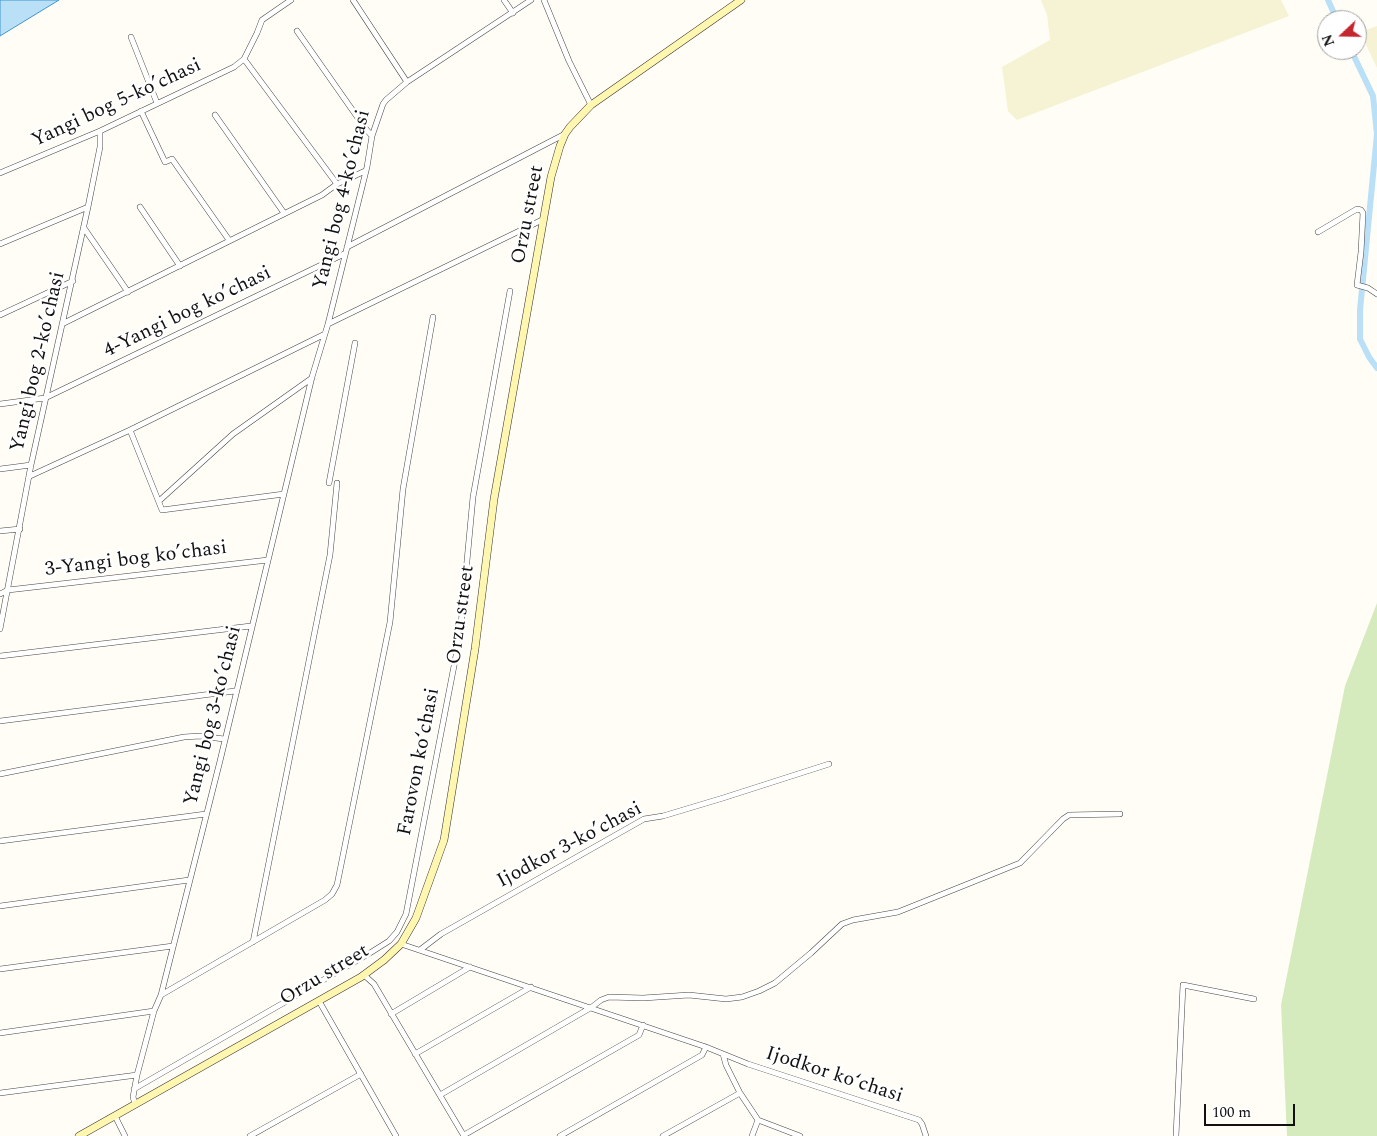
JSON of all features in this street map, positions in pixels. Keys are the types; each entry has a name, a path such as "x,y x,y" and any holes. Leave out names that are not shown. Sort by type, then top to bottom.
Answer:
{"main road":[{"name":"Orzu street","path":"79,1136 364,975 401,944 416,918 444,840 475,648 494,499 552,172 565,134 576,119 591,105 741,0"}],"street":[{"path":"291,0 262,20 244,59 337,184"},
{"path":"353,0 407,82"},
{"path":"504,0 513,13"},
{"name":"Yangi bog 4-koʼchasi","path":"325,334 367,167 372,136 386,100 407,82 531,0"},
{"path":"544,0 569,61 591,105"},
{"path":"297,31 372,136"},
{"path":"131,37 157,103"},
{"name":"Yangi bog 5-koʼchasi","path":"0,173 100,131 234,67 244,59"},
{"path":"141,111 165,162 172,159 229,240"},
{"path":"215,115 284,213"},
{"name":"Yangi bog 2-koʼchasi","path":"0,629 45,398 84,228 100,147 100,131"},
{"path":"347,247 565,134"},
{"path":"62,324 322,195 337,184 365,170"},
{"path":"0,244 88,207"},
{"path":"140,207 180,266"},
{"path":"1318,232 1357,209 1361,210 1363,213 1361,252 1357,286 1368,288 1377,294"},
{"path":"328,324 544,219"},
{"path":"84,228 128,292"},
{"name":"4-Yangi bog koʼchasi","path":"0,404 45,398 344,254"},
{"path":"0,315 73,281"},
{"name":"Farovon koʻchasi","path":"134,1089 370,953 390,940 397,932 406,914 460,635 474,497 510,291"},
{"path":"161,995 325,900 332,894 337,885 390,622 403,489 433,317"},
{"path":"30,476 130,430 325,334"},
{"name":"Yangi bog 3-koʼchasi","path":"135,1104 132,1097 137,1075 154,1011 161,995 312,378 325,334"},
{"path":"329,483 355,343"},
{"path":"159,501 233,434 312,378"},
{"path":"130,430 162,510 284,494"},
{"path":"0,469 31,465"},
{"path":"252,942 330,555 337,484"},
{"path":"0,531 20,529"},
{"name":"3-Yangi bog koʼchasi","path":"0,594 8,590 268,560"},
{"path":"0,656 251,626"},
{"path":"0,721 235,692"},
{"path":"0,774 184,737 200,736 224,739"},
{"name":"Ijodkor 3-koʼchasi","path":"420,950 441,934 644,819 663,816 829,764"},
{"path":"0,841 206,814"},
{"path":"440,1095 592,1008 600,1000 609,997 689,996 726,999 742,997 759,991 775,983 812,953 842,924 852,920 898,912 1020,862 1069,815 1120,814"},
{"path":"0,906 188,880"},
{"name":"Ijodkor koʻchasi","path":"401,944 643,1025 748,1064 919,1120 926,1136"},
{"path":"0,969 173,946"},
{"path":"390,1014 470,967"},
{"path":"364,975 374,984 390,1014 464,1135 639,1035 643,1025"},
{"path":"1176,1136 1183,985 1254,999"},
{"path":"415,1054 531,987"},
{"path":"319,1001 395,1134 388,1136"},
{"path":"0,1033 154,1011"},
{"path":"560,1136 702,1056 706,1047"},
{"path":"723,1054 726,1065 740,1093 758,1120 800,1136"},
{"path":"250,1136 361,1074"},
{"path":"0,1093 137,1075"},
{"path":"663,1136 740,1093"},
{"path":"115,1116 125,1136"},
{"path":"752,1136 758,1120"}],"shaded area":[{"path":"1041,0 1281,0 1289,16 1017,120 1008,111 1002,67 1050,40 1047,15"},
{"path":"1377,26 1377,68 1367,47 1367,30"}],"green space":[{"path":"1377,603 1377,1136 1287,1136 1281,1005 1345,686"}],"water":[{"path":"0,0 59,0 0,36"}],"waterway":[{"path":"1328,0 1332,10"},
{"path":"1356,60 1373,96 1377,134 1360,310 1360,339 1377,368"}]}
